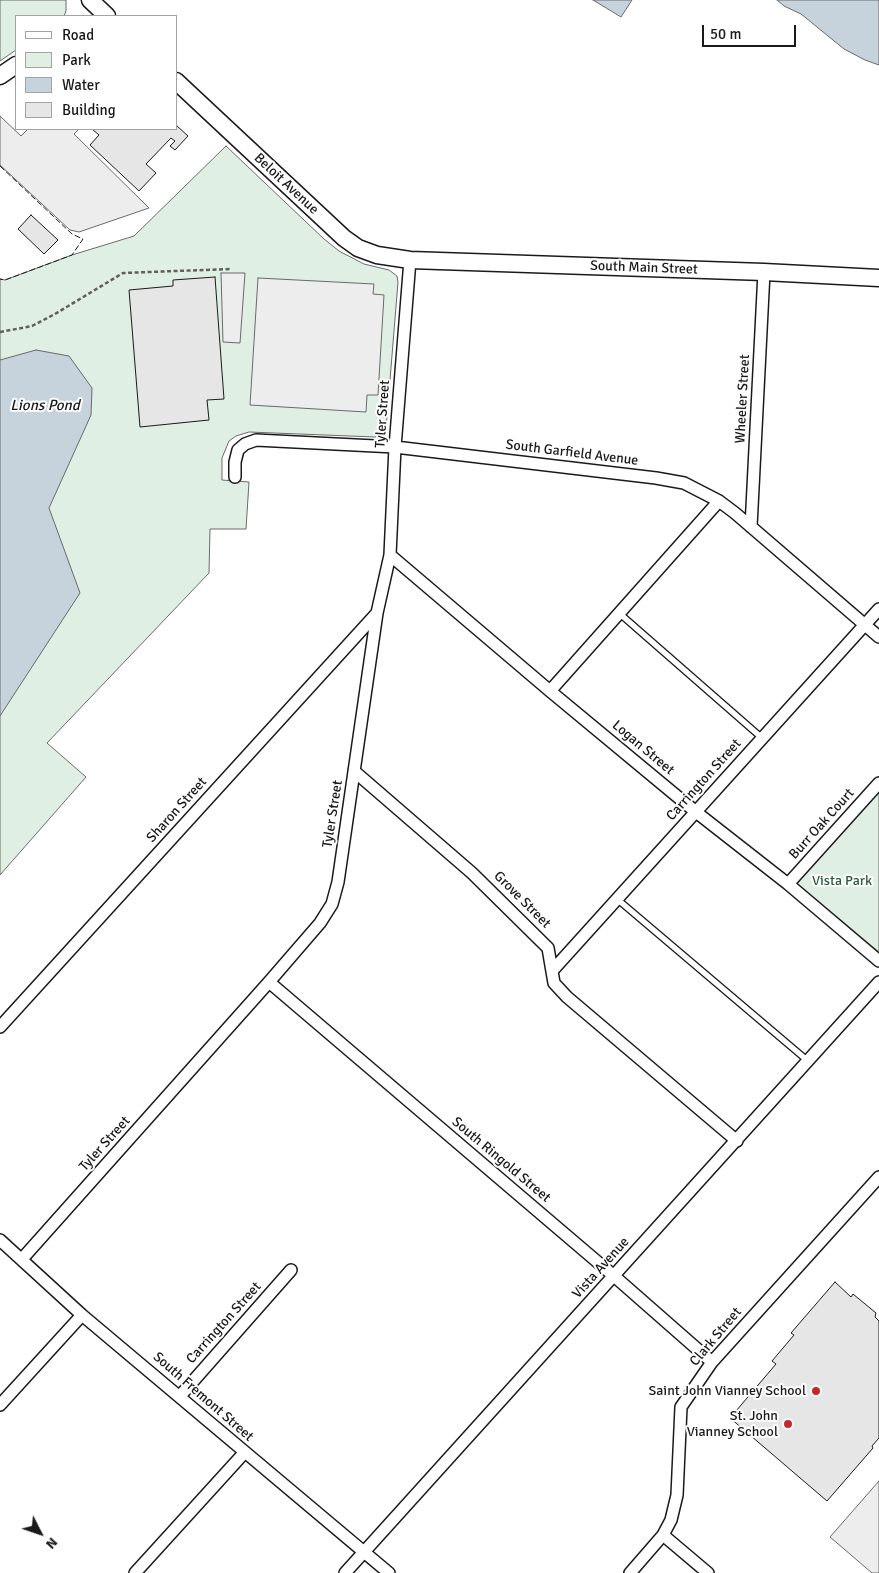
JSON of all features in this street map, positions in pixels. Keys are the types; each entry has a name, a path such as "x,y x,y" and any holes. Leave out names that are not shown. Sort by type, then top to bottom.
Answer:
{"main road":[{"path":"0,76 15,66"},
{"name":"Beloit Avenue","path":"178,83 344,238 358,248 376,255 410,260"},
{"name":"South Main Street","path":"410,260 764,272 879,278"}],"street":[{"name":"Tyler Street","path":"22,1259 269,982 320,923 332,904 338,882 377,613 390,555 410,260"},
{"name":"Wheeler Street","path":"751,527 764,272"},
{"name":"South Garfield Avenue","path":"235,477 235,462 238,450 244,444 256,440 396,447 684,483 719,501 879,637"},
{"path":"550,690 719,501"},
{"name":"Logan Street","path":"390,555 696,812 788,884 879,961"},
{"name":"Carrington Street","path":"552,971 879,609"},
{"name":"Sharon Street","path":"0,1027 377,613"},
{"name":"Grove Street","path":"354,771 472,873 548,948 554,983 566,998 737,1141"},
{"name":"Burr Oak Court","path":"788,884 879,783"},
{"name":"South Ringold Street","path":"269,982 712,1362"},
{"name":"Vista Avenue","path":"345,1573 879,982"},
{"name":"Clark Street","path":"630,1573 663,1535 671,1520 677,1495 681,1407 712,1362 879,1177"},
{"name":"South Fremont Street","path":"0,1240 82,1314 390,1573"},
{"name":"Carrington Street","path":"180,1396 291,1270"},
{"path":"0,1404 82,1314"},
{"path":"135,1573 245,1452"},
{"path":"663,1535 708,1573"}],"lane":[{"path":"619,614 762,738"},
{"path":"617,899 808,1062"}],"path":[{"path":"0,332 32,326 122,273 230,269"}],"green space":[{"path":"0,0 66,0 64,15 15,15 15,51 0,61"},
{"path":"226,146 339,251 364,264 389,270 397,276 386,429 383,436 375,437 249,432 236,436 229,441 222,458 222,480 249,482 246,529 210,529 209,573 47,743 86,777 0,875 0,279 5,280 72,255 134,236"},
{"name":"Vista Park","path":"879,783 879,961 788,884"}],"shaded area":[{"path":"0,116 21,136 27,130 78,130 74,134 149,208 79,232 70,230 0,165"},
{"path":"221,273 245,273 240,343 223,342"},
{"path":"258,278 374,284 373,294 384,295 378,395 367,395 366,412 250,405"},
{"path":"879,1481 879,1573 872,1573 830,1537"}],"water":[{"path":"593,0 632,0 621,17"},
{"path":"777,0 879,0 879,65 844,49 801,14 784,6"},
{"name":"Lions Pond","path":"36,350 69,356 92,388 91,415 49,508 80,593 0,716 0,360"}],"building":[{"path":"178,127 188,136 175,150 170,146 175,141 171,138 146,164 156,173 139,191 90,145 99,135 93,130 178,130"},
{"path":"31,215 58,240 44,254 18,229"},
{"path":"215,277 224,399 207,400 209,420 140,427 129,290 173,286 173,280"},
{"name":"Saint John Vianney School","path":"835,1282 851,1297 853,1294 876,1313 875,1317 879,1321 879,1438 872,1446 873,1448 827,1501 730,1418 776,1364 772,1361 794,1335 791,1333"}],"fence":[{"path":"0,166 72,234 83,239 72,255 5,280 0,279"}],"place":[{"name":"Saint John Vianney School","path":"816,1391"},
{"name":"St. John Vianney School","path":"788,1424"}]}
